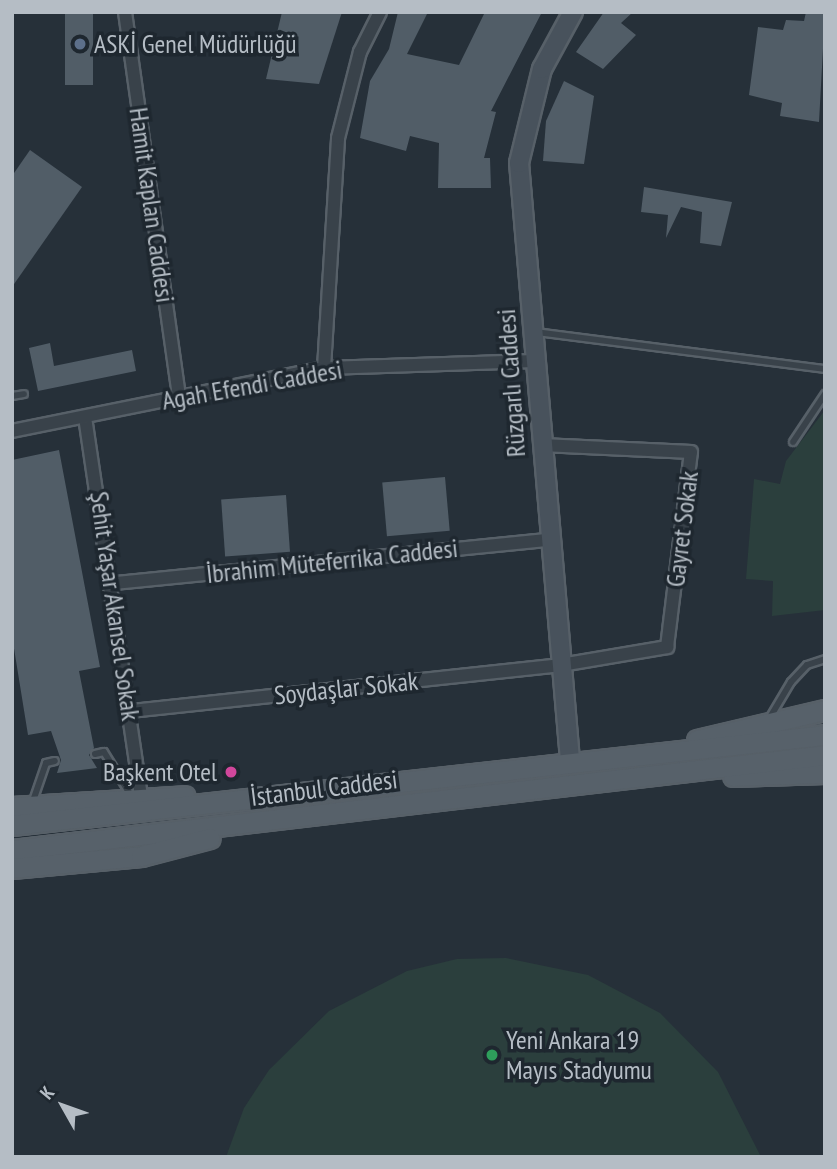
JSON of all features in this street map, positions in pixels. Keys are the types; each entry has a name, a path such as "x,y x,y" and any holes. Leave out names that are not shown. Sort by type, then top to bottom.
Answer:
{"main road":[{"name":"İstanbul Caddesi","path":"640,766 768,720 825,710"},
{"name":"İstanbul Caddesi","path":"12,850 279,821 825,735"},
{"name":"İstanbul Caddesi","path":"640,766 825,755"},
{"name":"İstanbul Caddesi","path":"12,825 277,798 345,785 570,760 640,766 825,773"},
{"path":"22,806 136,796 277,798"},
{"path":"12,867 141,856 279,821"}],"street":[{"name":"Hamit Kaplan Caddesi","path":"125,12 179,398"},
{"path":"324,368 338,138 360,52 380,12"},
{"name":"Rüzgarlı Caddesi","path":"570,760 548,540 519,163 542,69 573,12"},
{"name":"Agah Efendi Caddesi","path":"12,431 324,368 536,361"},
{"name":"Şehit Yaşar Akansel Sokak","path":"85,417 115,583 131,711 136,796"},
{"name":"Gayret Sokak","path":"542,445 691,452 667,647 561,665"},
{"name":"İbrahim Müteferrika Caddesi","path":"115,583 548,540"},
{"name":"Soydaşlar Sokak","path":"131,711 561,665"}],"lane":[{"path":"534,331 825,369"},
{"path":"12,396 24,394"},
{"path":"793,442 825,394"},
{"path":"768,720 791,682 807,665 825,659"},
{"path":"95,754 104,752 136,796"},
{"path":"22,806 46,763 55,761"}],"green space":[{"path":"825,410 825,610 772,616 773,581 746,579 754,479 780,484 786,461"},
{"name":"Yeni Ankara 19 Mayıs Stadyumu","path":"506,958 588,975 660,1013 718,1072 761,1157 226,1157 244,1108 269,1070 329,1011 407,971 457,959"}],"building":[{"path":"65,12 93,12 93,85 65,85"},
{"path":"282,12 342,12 319,84 266,79"},
{"path":"398,12 428,12 407,54 459,65 485,12 542,12 491,111 496,112 484,158 490,158 491,188 438,188 439,143 410,136 406,151 360,138 370,81 389,49"},
{"path":"604,12 633,12 621,23 636,35 603,69 576,52"},
{"path":"806,12 825,12 819,122 780,116 782,103 749,95 758,27 783,30 786,20 804,21"},
{"path":"564,81 594,96 584,164 543,161 546,121"},
{"path":"30,150 82,187 12,287 12,176"},
{"path":"644,187 732,202 721,246 700,243 702,212 681,207 666,238 668,215 641,212"},
{"path":"50,343 54,366 132,350 136,371 38,391 29,348"},
{"path":"59,450 100,667 79,671 94,748 89,755 97,768 57,773 61,760 51,731 28,735 12,636 12,460"},
{"path":"445,477 450,531 387,536 382,482"},
{"path":"286,495 290,552 225,556 221,500"}],"place":[{"name":"ASKİ Genel Müdürlüğü","path":"80,44"},
{"name":"Başkent Otel","path":"231,772"},
{"name":"Yeni Ankara 19 Mayıs Stadyumu","path":"492,1055"}]}
